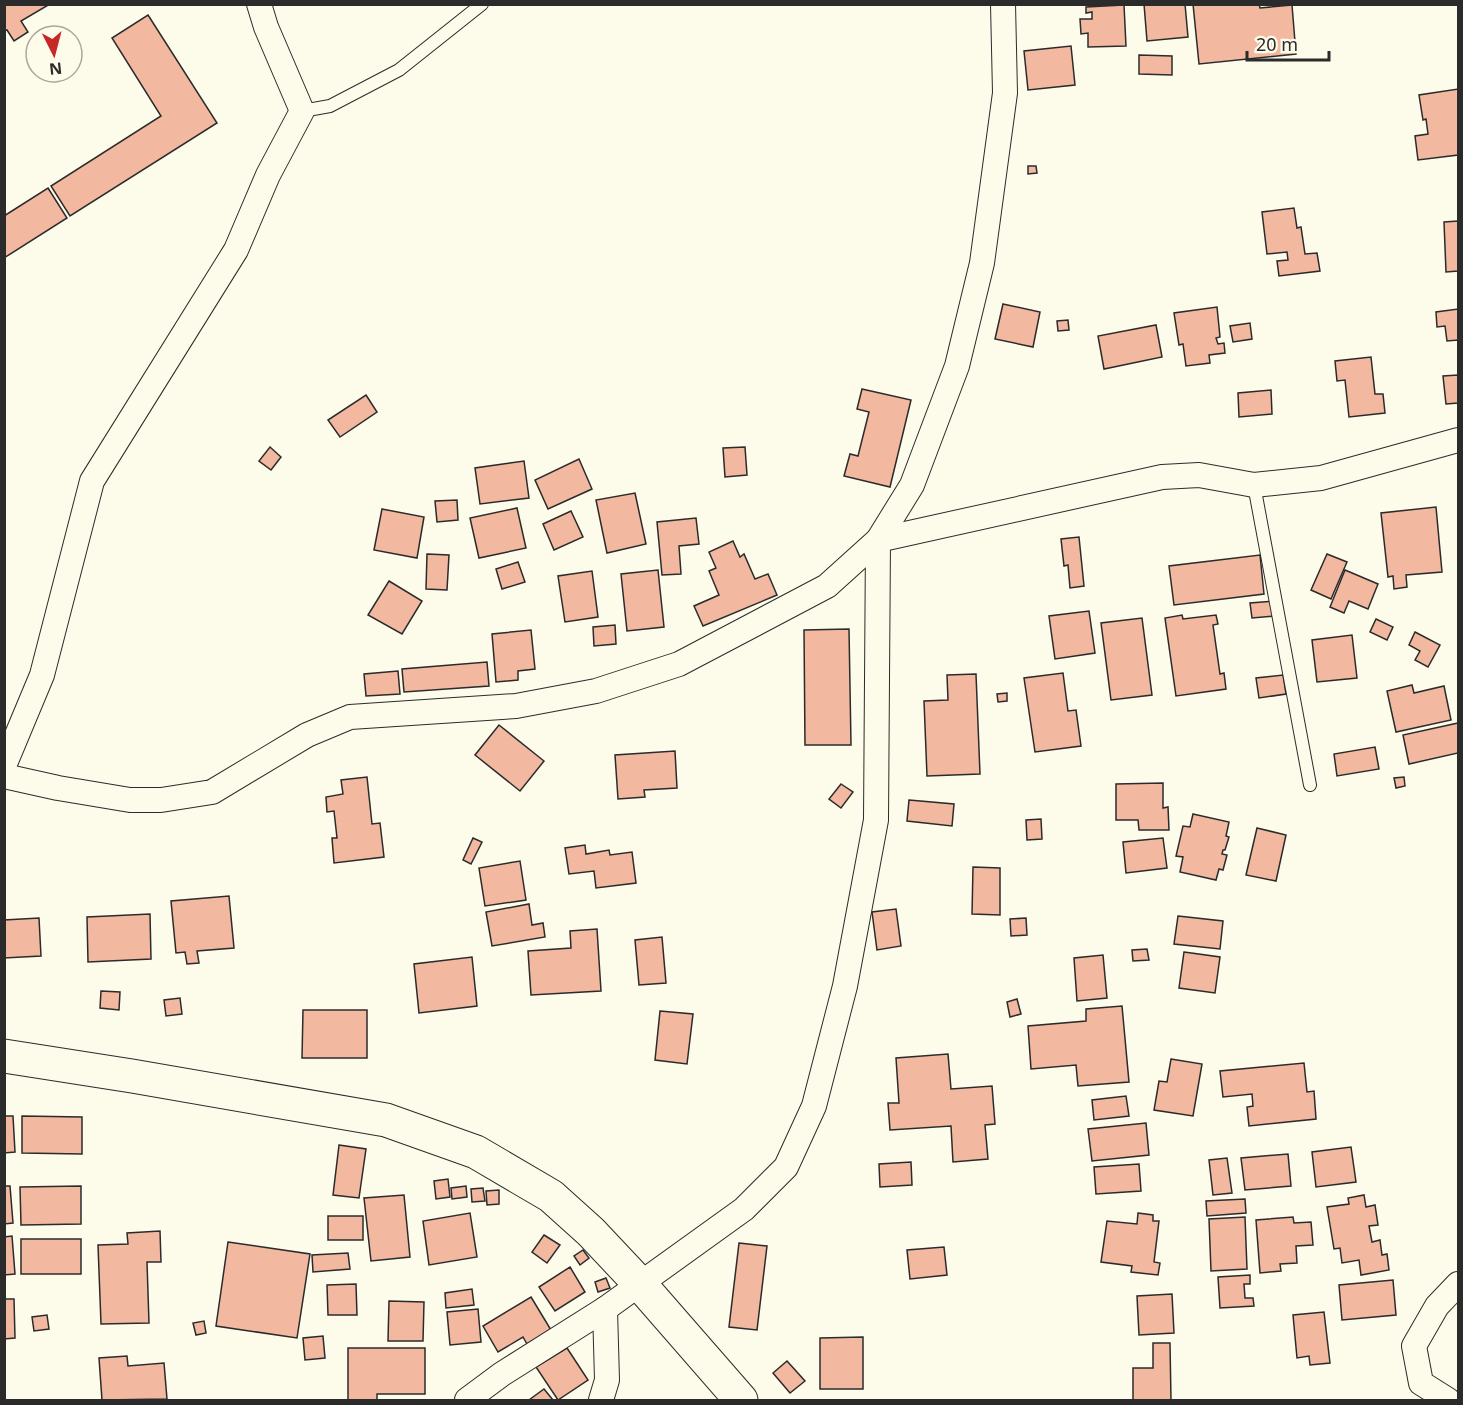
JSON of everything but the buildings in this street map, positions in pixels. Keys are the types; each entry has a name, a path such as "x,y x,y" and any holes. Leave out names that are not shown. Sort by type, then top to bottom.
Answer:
{"street":[{"path":"4,766 42,675 92,481 236,250 267,175 302,111 266,27 260,4"},
{"path":"4,776 130,800 161,800 212,792 307,735 350,717 516,706 596,691 679,664 827,586 878,540 912,485 957,366 982,263 1005,93 1003,4"},
{"path":"878,540 1162,477 1199,476 1254,485 1321,478 1458,440"},
{"path":"467,1401 502,1374 605,1309 744,1209 786,1167 814,1106 845,987 876,820 878,540"},
{"path":"4,1056 386,1120 476,1152 551,1196 591,1232 639,1283 741,1401"},
{"path":"1448,1401 1421,1383 1414,1346 1437,1306 1458,1284"},
{"path":"601,1401 607,1380 605,1309"}],"lane":[{"path":"302,111 330,106 399,70 482,4"},
{"path":"1254,485 1310,785"}]}
